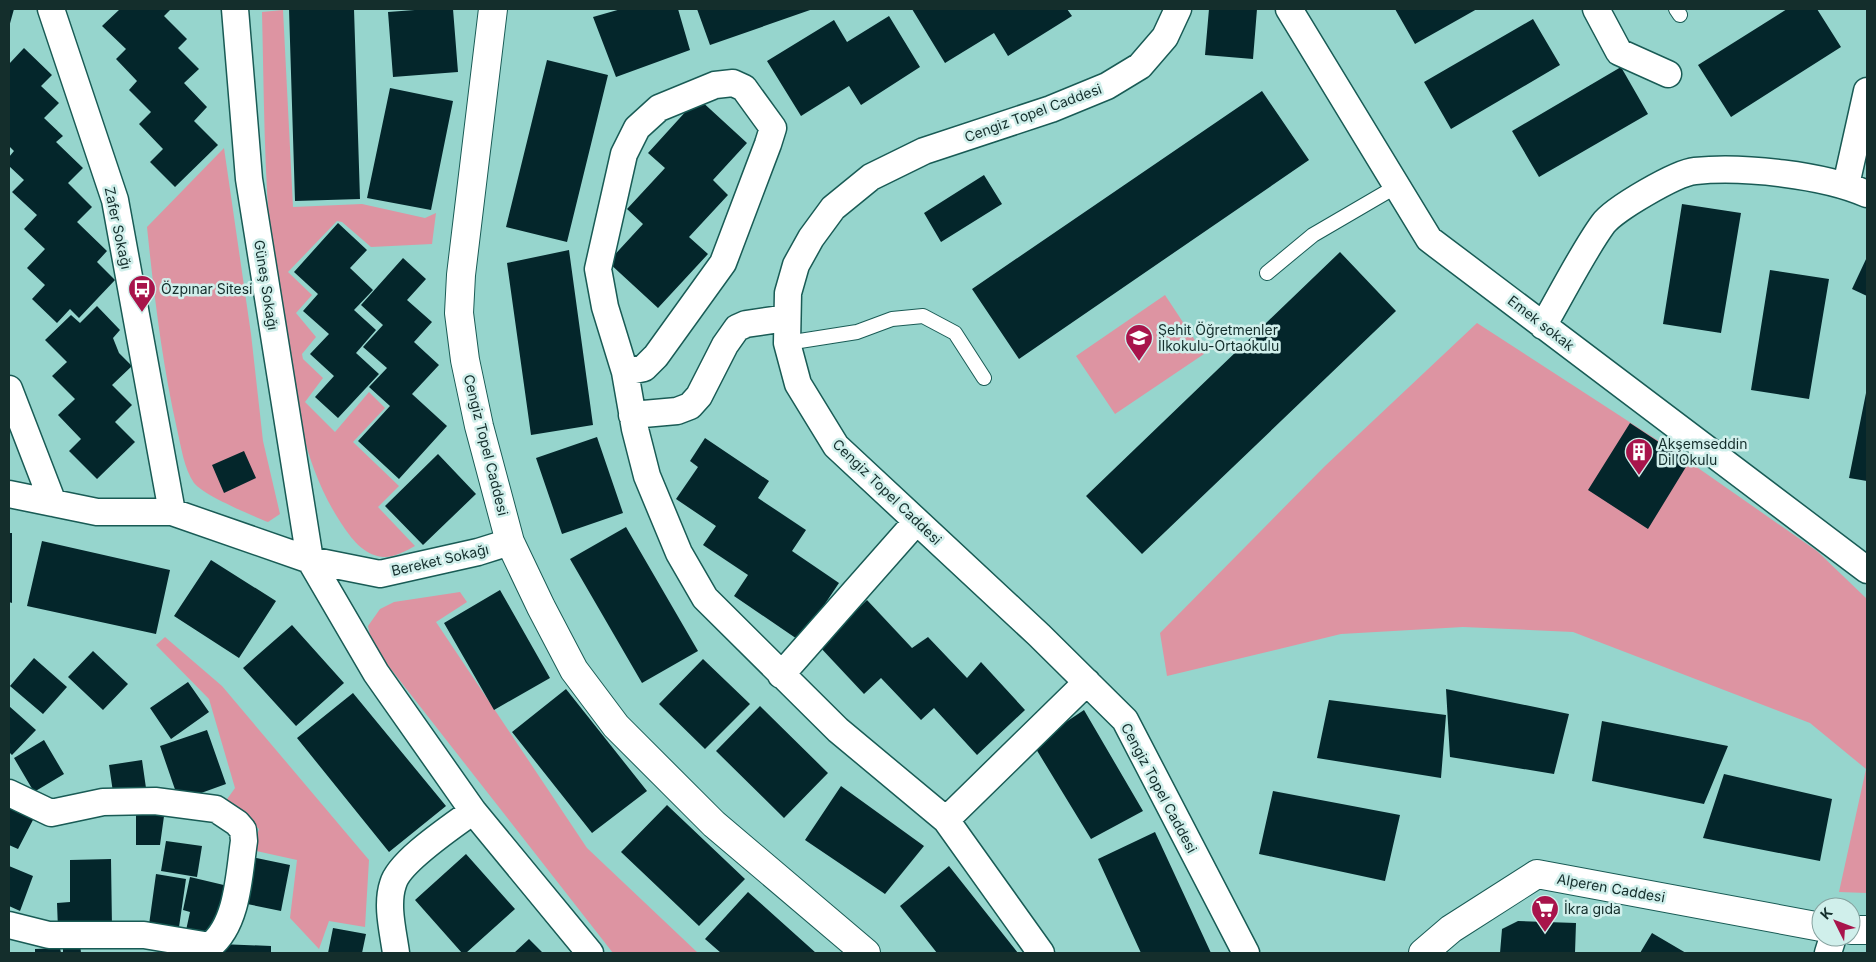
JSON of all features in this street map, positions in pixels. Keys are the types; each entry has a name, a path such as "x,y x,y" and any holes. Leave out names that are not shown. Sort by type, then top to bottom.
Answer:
{"street":[{"name":"Zafer Sokağı","path":"50,9 114,200 172,512"},
{"name":"Güneş Sokağı","path":"235,9 249,179 310,560"},
{"name":"Cengiz Topel Caddesi","path":"493,9 461,275 459,313 465,360 479,426 510,542 574,670 616,726 714,824 866,953"},
{"name":"Cengiz Topel Caddesi","path":"1178,9 1165,37 1140,66 1108,86 1051,109 924,151 871,177 832,208 811,238 796,265 788,293 787,344 798,384 836,446 1124,720 1246,953"},
{"name":"Emek sokak","path":"1289,9 1430,239 1867,570"},
{"path":"1596,9 1619,52 1668,74"},
{"path":"624,372 644,368 656,356 723,263 768,144 773,128 744,88 733,83 715,85 659,108 637,128 624,154 598,269 605,307 624,372 646,476 679,553 705,598 838,730 946,820 1041,953"},
{"path":"1543,326 1604,222 1643,194 1693,171 1757,171 1857,189 1867,91"},
{"path":"632,415 670,412 690,406 699,396 725,345 738,328 746,324 788,318"},
{"path":"9,390 53,503"},
{"name":"Bereket Sokağı","path":"9,494 97,512 172,512 310,560 380,574 478,552 510,542"},
{"path":"781,675 916,522"},
{"path":"310,560 376,673 472,811 590,953"},
{"path":"946,820 1086,682"},
{"path":"9,793 51,812 103,802 155,801 216,809 227,815 243,830 244,841 232,909 219,939 210,950 144,935 49,935 9,925"},
{"path":"396,953 391,916 393,883 401,869 472,811"},
{"name":"Alperen Caddesi","path":"1424,953 1449,941 1537,874 1811,925"}],"lane":[{"path":"1266,273 1321,230 1397,186"},
{"path":"787,344 848,334 892,319 922,316 955,334 984,378"}],"shaded area":[{"path":"283,10 293,207 362,204 425,218 436,213 432,244 371,247 342,222 337,221 288,272 312,295 296,313 316,337 302,354 303,359 323,378 305,402 335,432 369,392 385,408 353,442 399,486 378,507 415,546 391,556 376,556 358,545 345,529 329,503 311,459 293,390 273,269 267,197 264,104 262,12"},
{"path":"224,148 251,334 263,441 280,514 268,522 208,494 194,483 188,471 183,457 163,354 147,227"},
{"path":"1165,295 1204,354 1115,414 1076,356"},
{"path":"1477,323 1668,447 1817,551 1867,599 1867,893 1839,892 1866,769 1810,723 1573,632 1463,627 1341,634 1167,676 1160,633 1325,466"},
{"path":"460,592 467,602 436,622 587,848 698,953 613,953 372,645 368,626 380,609 394,602"},
{"path":"165,637 222,686 369,860 365,927 329,921 319,949 290,918 297,860 252,850 259,829 225,802 235,788 209,699 156,645"}],"building":[{"path":"9,9 14,9 9,27"},
{"path":"120,9 171,9 164,16 187,39 178,48 199,69 184,83 207,107 194,121 218,145 175,187 150,162 163,149 139,124 151,112 129,90 137,81 116,59 126,49 102,26"},
{"path":"289,9 354,9 360,199 295,201"},
{"path":"453,9 458,72 393,77 388,12"},
{"path":"621,9 678,9 690,50 616,77 593,17"},
{"path":"697,9 813,9 710,45"},
{"path":"912,9 1067,9 1072,16 1008,56 994,33 945,63"},
{"path":"1209,9 1257,9 1253,59 1205,55"},
{"path":"1395,9 1477,9 1415,44"},
{"path":"1787,9 1817,9 1841,47 1731,117 1698,65"},
{"path":"889,16 920,67 861,105 849,86 801,116 767,61 834,20 847,42"},
{"path":"1533,19 1560,65 1451,129 1424,82"},
{"path":"24,48 52,75 41,86 59,103 44,118 63,136 56,142 83,168 68,183 92,207 77,222 107,251 97,262 115,280 79,318 70,309 57,323 32,299 45,285 27,268 45,249 24,229 37,215 12,192 24,180 9,166 9,157 14,151 9,146 9,64"},
{"path":"547,60 608,75 567,242 506,227"},
{"path":"1621,67 1648,114 1539,177 1512,131"},
{"path":"390,88 453,101 431,210 367,198"},
{"path":"1262,91 1309,160 1019,359 972,289"},
{"path":"698,98 747,143 713,180 728,195 689,237 708,254 658,308 608,262 643,224 627,209 665,168 648,153"},
{"path":"984,175 1002,204 941,242 924,213"},
{"path":"1682,204 1741,213 1721,333 1663,324"},
{"path":"338,223 367,250 350,268 373,290 354,310 376,330 356,353 379,374 338,418 315,397 334,376 310,354 329,334 303,311 318,294 294,272"},
{"path":"569,250 593,425 531,435 507,263"},
{"path":"1340,252 1396,311 1142,554 1086,496"},
{"path":"1867,257 1867,296 1852,289"},
{"path":"403,258 426,279 407,300 432,322 414,342 439,365 412,394 447,426 399,479 358,441 390,406 369,387 387,368 363,347 383,325 361,305"},
{"path":"1770,270 1829,279 1809,399 1751,390"},
{"path":"97,306 120,330 113,338 119,353 132,366 112,385 132,405 115,422 135,442 97,479 69,451 81,439 58,415 75,399 52,376 67,362 45,340 71,315 80,323"},
{"path":"1867,393 1867,481 1849,478"},
{"name":"Akşemseddin Dil Okulu","path":"1630,423 1689,462 1648,529 1588,490"},
{"path":"597,437 623,513 562,534 536,458"},
{"path":"705,438 769,481 758,498 806,530 792,551 839,583 800,641 734,596 748,575 703,545 716,526 676,499 698,467 690,461"},
{"path":"244,451 256,478 224,493 212,465"},
{"path":"438,454 476,494 423,545 385,506"},
{"path":"626,527 698,651 642,683 570,559"},
{"path":"9,533 12,533 12,603 9,602"},
{"path":"42,541 170,570 156,634 27,606"},
{"path":"211,560 276,601 239,658 174,616"},
{"path":"500,590 550,678 494,710 444,623"},
{"path":"867,600 912,648 928,637 967,678 981,662 1025,710 977,755 934,708 921,720 881,678 864,694 819,646"},
{"path":"292,625 344,683 296,726 243,668"},
{"path":"93,651 128,684 103,710 68,677"},
{"path":"34,658 67,687 43,714 10,686"},
{"path":"703,659 750,704 705,749 659,704"},
{"path":"188,682 209,712 171,739 150,708"},
{"path":"566,689 647,791 592,833 512,732"},
{"path":"1446,689 1569,714 1554,774 1450,757"},
{"path":"353,693 446,806 389,852 297,738"},
{"path":"1329,700 1446,715 1441,778 1317,758"},
{"path":"9,706 36,730 12,755 9,752"},
{"path":"760,706 828,773 784,818 716,751"},
{"path":"1084,710 1143,811 1091,839 1033,744"},
{"path":"1602,721 1728,746 1704,804 1592,781"},
{"path":"207,730 226,784 179,801 160,746"},
{"path":"44,740 64,774 34,792 14,758"},
{"path":"142,760 147,795 114,799 109,765"},
{"path":"1724,774 1832,799 1820,861 1703,838"},
{"path":"841,786 924,846 885,894 805,840"},
{"path":"1273,791 1400,815 1385,881 1259,854"},
{"path":"9,804 35,816 18,849 9,845"},
{"path":"667,805 745,879 699,926 621,852"},
{"path":"136,807 165,809 160,845 136,845"},
{"path":"1155,832 1211,953 1141,953 1098,859"},
{"path":"166,841 202,846 197,877 161,871"},
{"path":"466,854 515,909 466,953 462,953 415,900"},
{"path":"252,857 290,865 281,911 242,903"},
{"path":"111,859 112,928 58,929 57,903 70,902 70,860"},
{"path":"9,866 33,876 20,911 9,906"},
{"path":"949,866 1018,953 937,953 900,906"},
{"path":"156,874 186,879 178,934 148,932"},
{"path":"190,877 228,886 209,940 185,935 190,912 183,910"},
{"path":"748,892 816,953 721,953 705,939"},
{"path":"1518,921 1576,923 1575,953 1500,953 1502,929"},
{"path":"333,928 366,934 362,953 328,953"},
{"path":"1652,933 1686,953 1640,953"},
{"path":"529,939 543,953 514,953"},
{"path":"80,944 81,953 63,953 63,946"},
{"path":"220,944 271,946 271,953 219,953"},
{"path":"60,948 61,953 35,953 35,949"}],"place":[{"name":"Özpınar Sitesi","path":"142,313"},
{"name":"Şehit Öğretmenler İlkokulu-Ortaokulu","path":"1139,362"},
{"name":"Akşemseddin Dil Okulu","path":"1639,476"},
{"name":"İkra gıda","path":"1545,933"}]}
